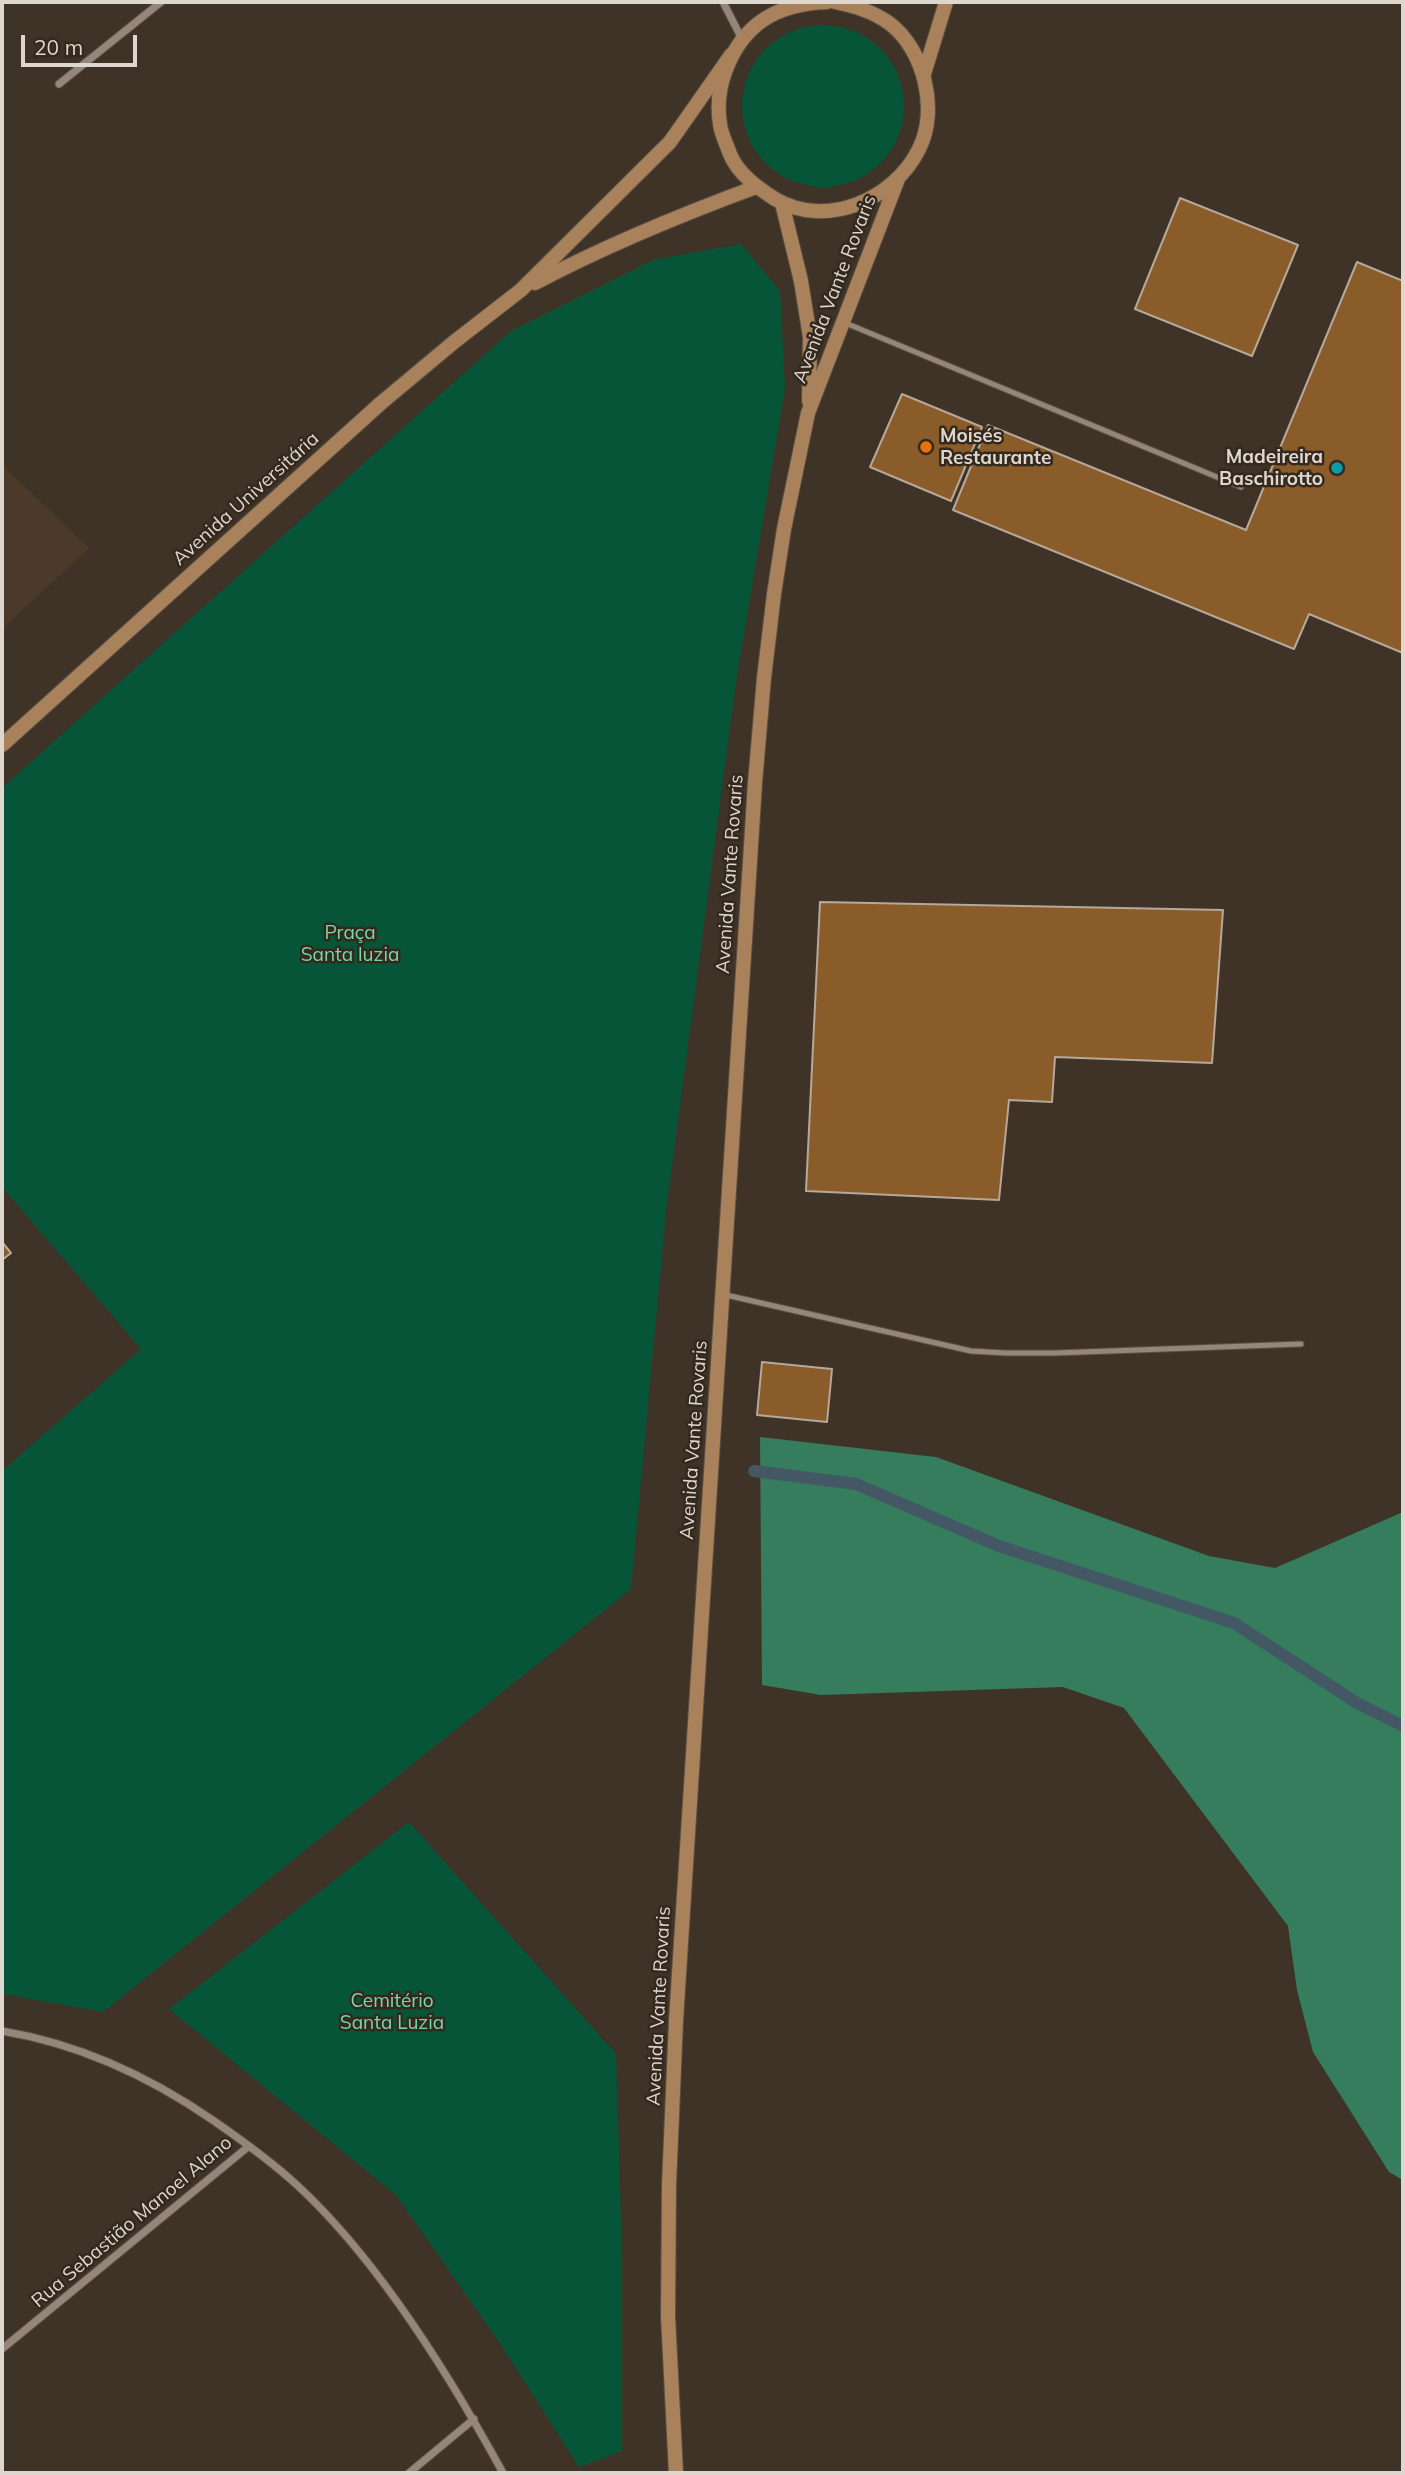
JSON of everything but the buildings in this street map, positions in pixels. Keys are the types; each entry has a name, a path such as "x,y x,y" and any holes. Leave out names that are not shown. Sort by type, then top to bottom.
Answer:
{"main road":[{"path":"827,2 797,3 768,17 742,39 732,55 719,89 720,126 732,159 756,187 782,203 806,210 831,211 856,206 878,195 898,179 920,148 928,112 924,74 911,47 890,24 863,9 835,2"},
{"path":"924,74 946,2"},
{"name":"Avenida Universitária","path":"2,745 381,403 521,290 670,142 732,55"},
{"name":"Avenida Vante Rovaris","path":"676,2473 668,2316 669,2185 676,2021 764,678 784,529 808,413 898,179"},
{"name":"Avenida Universitária","path":"521,290 597,250 676,216 756,187"},
{"name":"Avenida Vante Rovaris","path":"782,203 801,281 810,337 808,413"}],"street":[{"path":"59,84 161,2"},
{"path":"723,2 742,39"},
{"path":"2,2031 33,2036 90,2053 137,2073 191,2105 249,2146 298,2186 378,2278 474,2419 503,2473"},
{"name":"Rua Sebastião Manoel Alano","path":"2,2350 249,2146"},
{"path":"409,2473 474,2419"}],"lane":[{"path":"843,322 1241,487"},
{"path":"722,1294 971,1351 1055,1353 1301,1344"}],"shaded area":[{"path":"2,465 89,548 2,629"}],"green space":[{"path":"823,25 854,31 881,48 898,75 904,106 898,137 881,164 854,181 823,187 792,181 765,164 748,137 742,106 748,75 765,48 792,31"},
{"name":"Praça Santa luzia","path":"741,244 780,291 785,388 736,682 666,1211 631,1589 103,2012 2,1994 2,1471 141,1349 2,1187 2,788 511,331 653,260"},
{"path":"760,1437 936,1457 1209,1556 1275,1568 1403,1512 1403,2180 1389,2172 1313,2052 1297,1990 1288,1926 1124,1708 1063,1687 821,1695 762,1685"},
{"name":"Cemitério Santa Luzia","path":"409,1822 616,2054 622,2258 622,2451 579,2467 501,2345 396,2195 169,2009"}],"waterway":[{"path":"754,1471 856,1484 999,1546 1234,1623 1357,1703 1403,1726"}],"place":[{"name":"Moisés Restaurante","path":"926,447"},
{"name":"Madeireira Baschirotto","path":"1337,468"}]}
